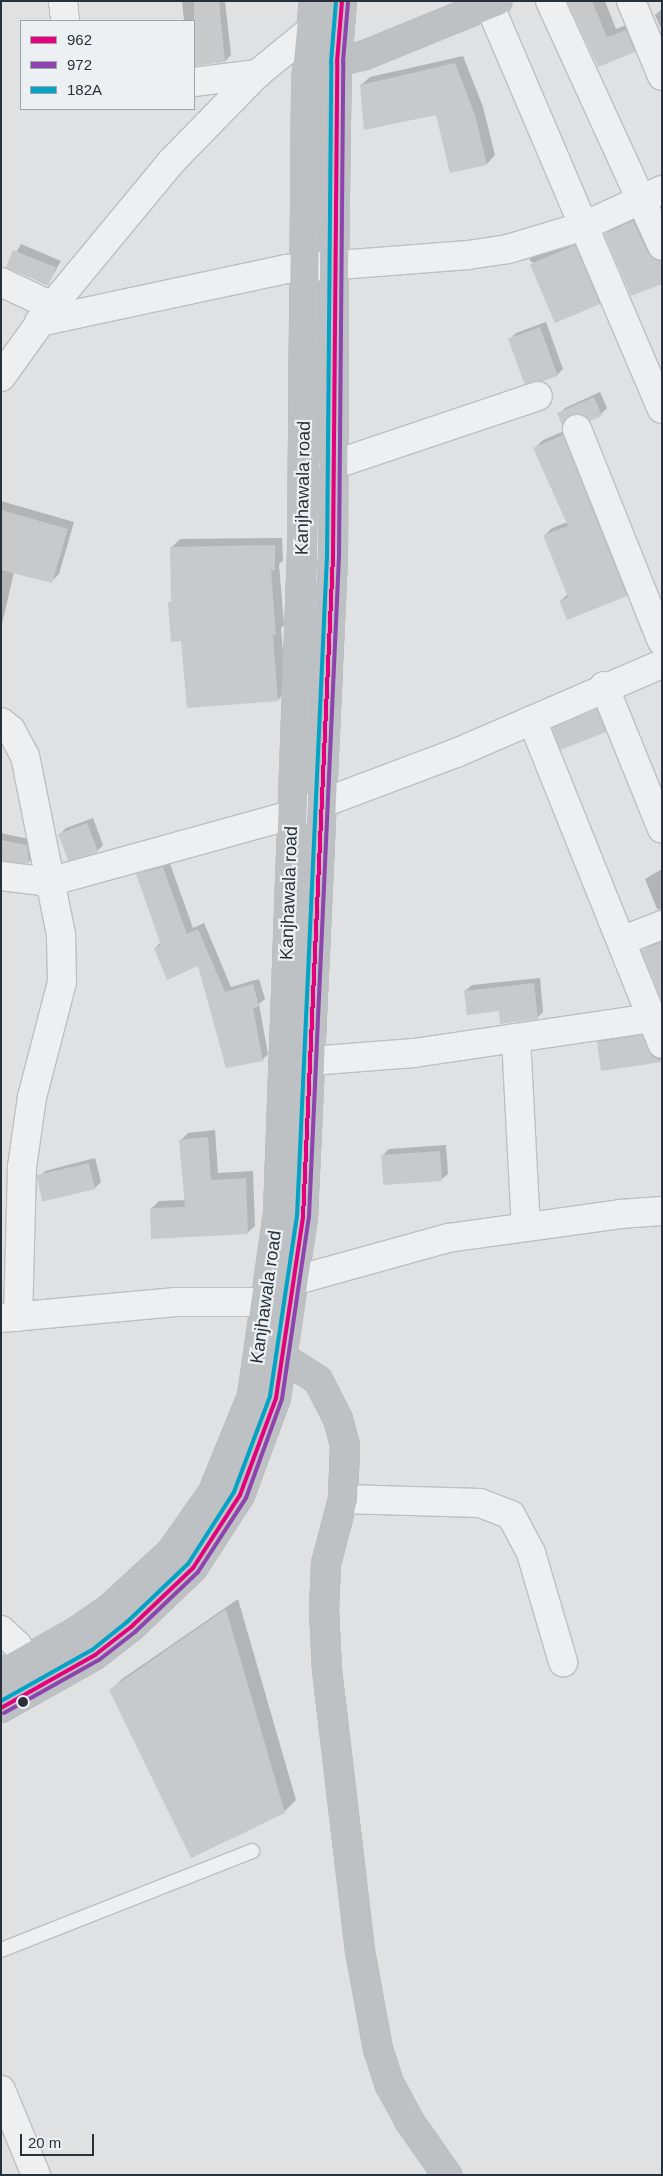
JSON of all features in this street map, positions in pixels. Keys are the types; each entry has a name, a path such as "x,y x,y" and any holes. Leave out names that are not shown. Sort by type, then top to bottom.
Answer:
{"main road":[{"name":"Kanjhawala road","path":"1,1708 95,1655 131,1627 193,1568 240,1495 276,1398 265,1302 278,1214 302,550 306,82 314,1"},
{"name":"Kanjhawala road","path":"1,1674 77,1631 110,1608 171,1552 213,1492 270,1354 293,1281 302,1216 333,556 337,62 342,1"},
{"path":"337,62 365,55 493,3"},
{"path":"270,1354 318,1380 333,1407 345,1446 343,1499 326,1564 326,1644 360,1951 378,2049 390,2085 410,2122 446,2175"}],"street":[{"path":"63,1 65,20"},
{"path":"550,1 651,194 662,246"},
{"path":"631,1 662,76"},
{"path":"493,3 584,226 662,409"},
{"path":"1,377 46,314 171,162 257,74 311,30"},
{"path":"195,82 257,74"},
{"path":"1,282 46,314 304,268 508,249 540,242 584,226 651,194"},
{"path":"333,465 538,396"},
{"path":"577,429 662,641"},
{"path":"1,876 49,882 291,815 532,720 604,686 662,664"},
{"path":"604,686 662,829"},
{"path":"532,720 662,1044"},
{"path":"1,722 11,730 25,756 46,848 49,882 61,935 62,982 32,1097 22,1167 10,1317 176,1302 265,1302"},
{"path":"621,941 662,925"},
{"path":"310,1061 414,1053 652,1018"},
{"path":"516,1038 526,1227"},
{"path":"293,1281 448,1238 662,1211"},
{"path":"343,1499 480,1503 511,1515 531,1553 563,1662"},
{"path":"1,1630 17,1645 24,1660"},
{"path":"1,2090 36,2175"}],"lane":[{"path":"1,1950 252,1851"}],"building":[{"path":"194,1 219,1 225,62 195,66"},
{"path":"567,1 592,1 607,37 626,30 635,52 598,67"},
{"path":"455,63 475,115 487,165 450,173 436,115 364,130 360,85"},
{"path":"633,221 648,253 662,261 662,284 631,296 604,234"},
{"path":"575,245 600,304 555,323 530,264"},
{"path":"13,250 56,267 49,285 6,268"},
{"path":"540,327 558,376 526,387 508,339"},
{"path":"594,397 602,416 590,421 580,414 572,414 562,425 557,413"},
{"path":"563,435 627,596 567,620 559,601 568,597 543,535 568,526 533,448"},
{"path":"1,510 68,529 52,583 1,570"},
{"path":"275,545 275,570 271,570 276,635 273,635 278,701 187,708 181,641 171,642 168,602 171,602 170,547"},
{"path":"597,709 606,732 560,750 551,727"},
{"path":"87,823 98,852 69,863 58,834"},
{"path":"1,840 27,845 29,864 1,861"},
{"path":"163,867 187,934 198,929 225,992 253,984 259,1006 253,1008 263,1061 226,1068 198,966 167,980 154,948 161,945 136,874"},
{"path":"662,942 662,1001 641,950"},
{"path":"534,983 538,1019 500,1024 499,1011 467,1015 464,991"},
{"path":"642,1035 652,1056 662,1062 601,1071 597,1042"},
{"path":"208,1137 211,1180 246,1178 248,1234 151,1239 150,1208 185,1207 179,1140"},
{"path":"440,1151 442,1181 383,1185 381,1155"},
{"path":"89,1163 95,1189 42,1201 36,1175"},
{"path":"226,1609 285,1813 191,1858 109,1690"}],"transit line":[{"name":"182A","path":"1,1701 92,1650 127,1622 188,1564 234,1492 270,1396 297,1216 327,556 331,62 336,1"},
{"name":"962","path":"1,1708 95,1655 131,1627 193,1568 240,1495 276,1398 303,1217 333,556 337,62 342,1"},
{"name":"972","path":"4,1713 99,1660 135,1632 198,1572 246,1498 282,1399 309,1217 339,556 343,62 348,2"}]}
